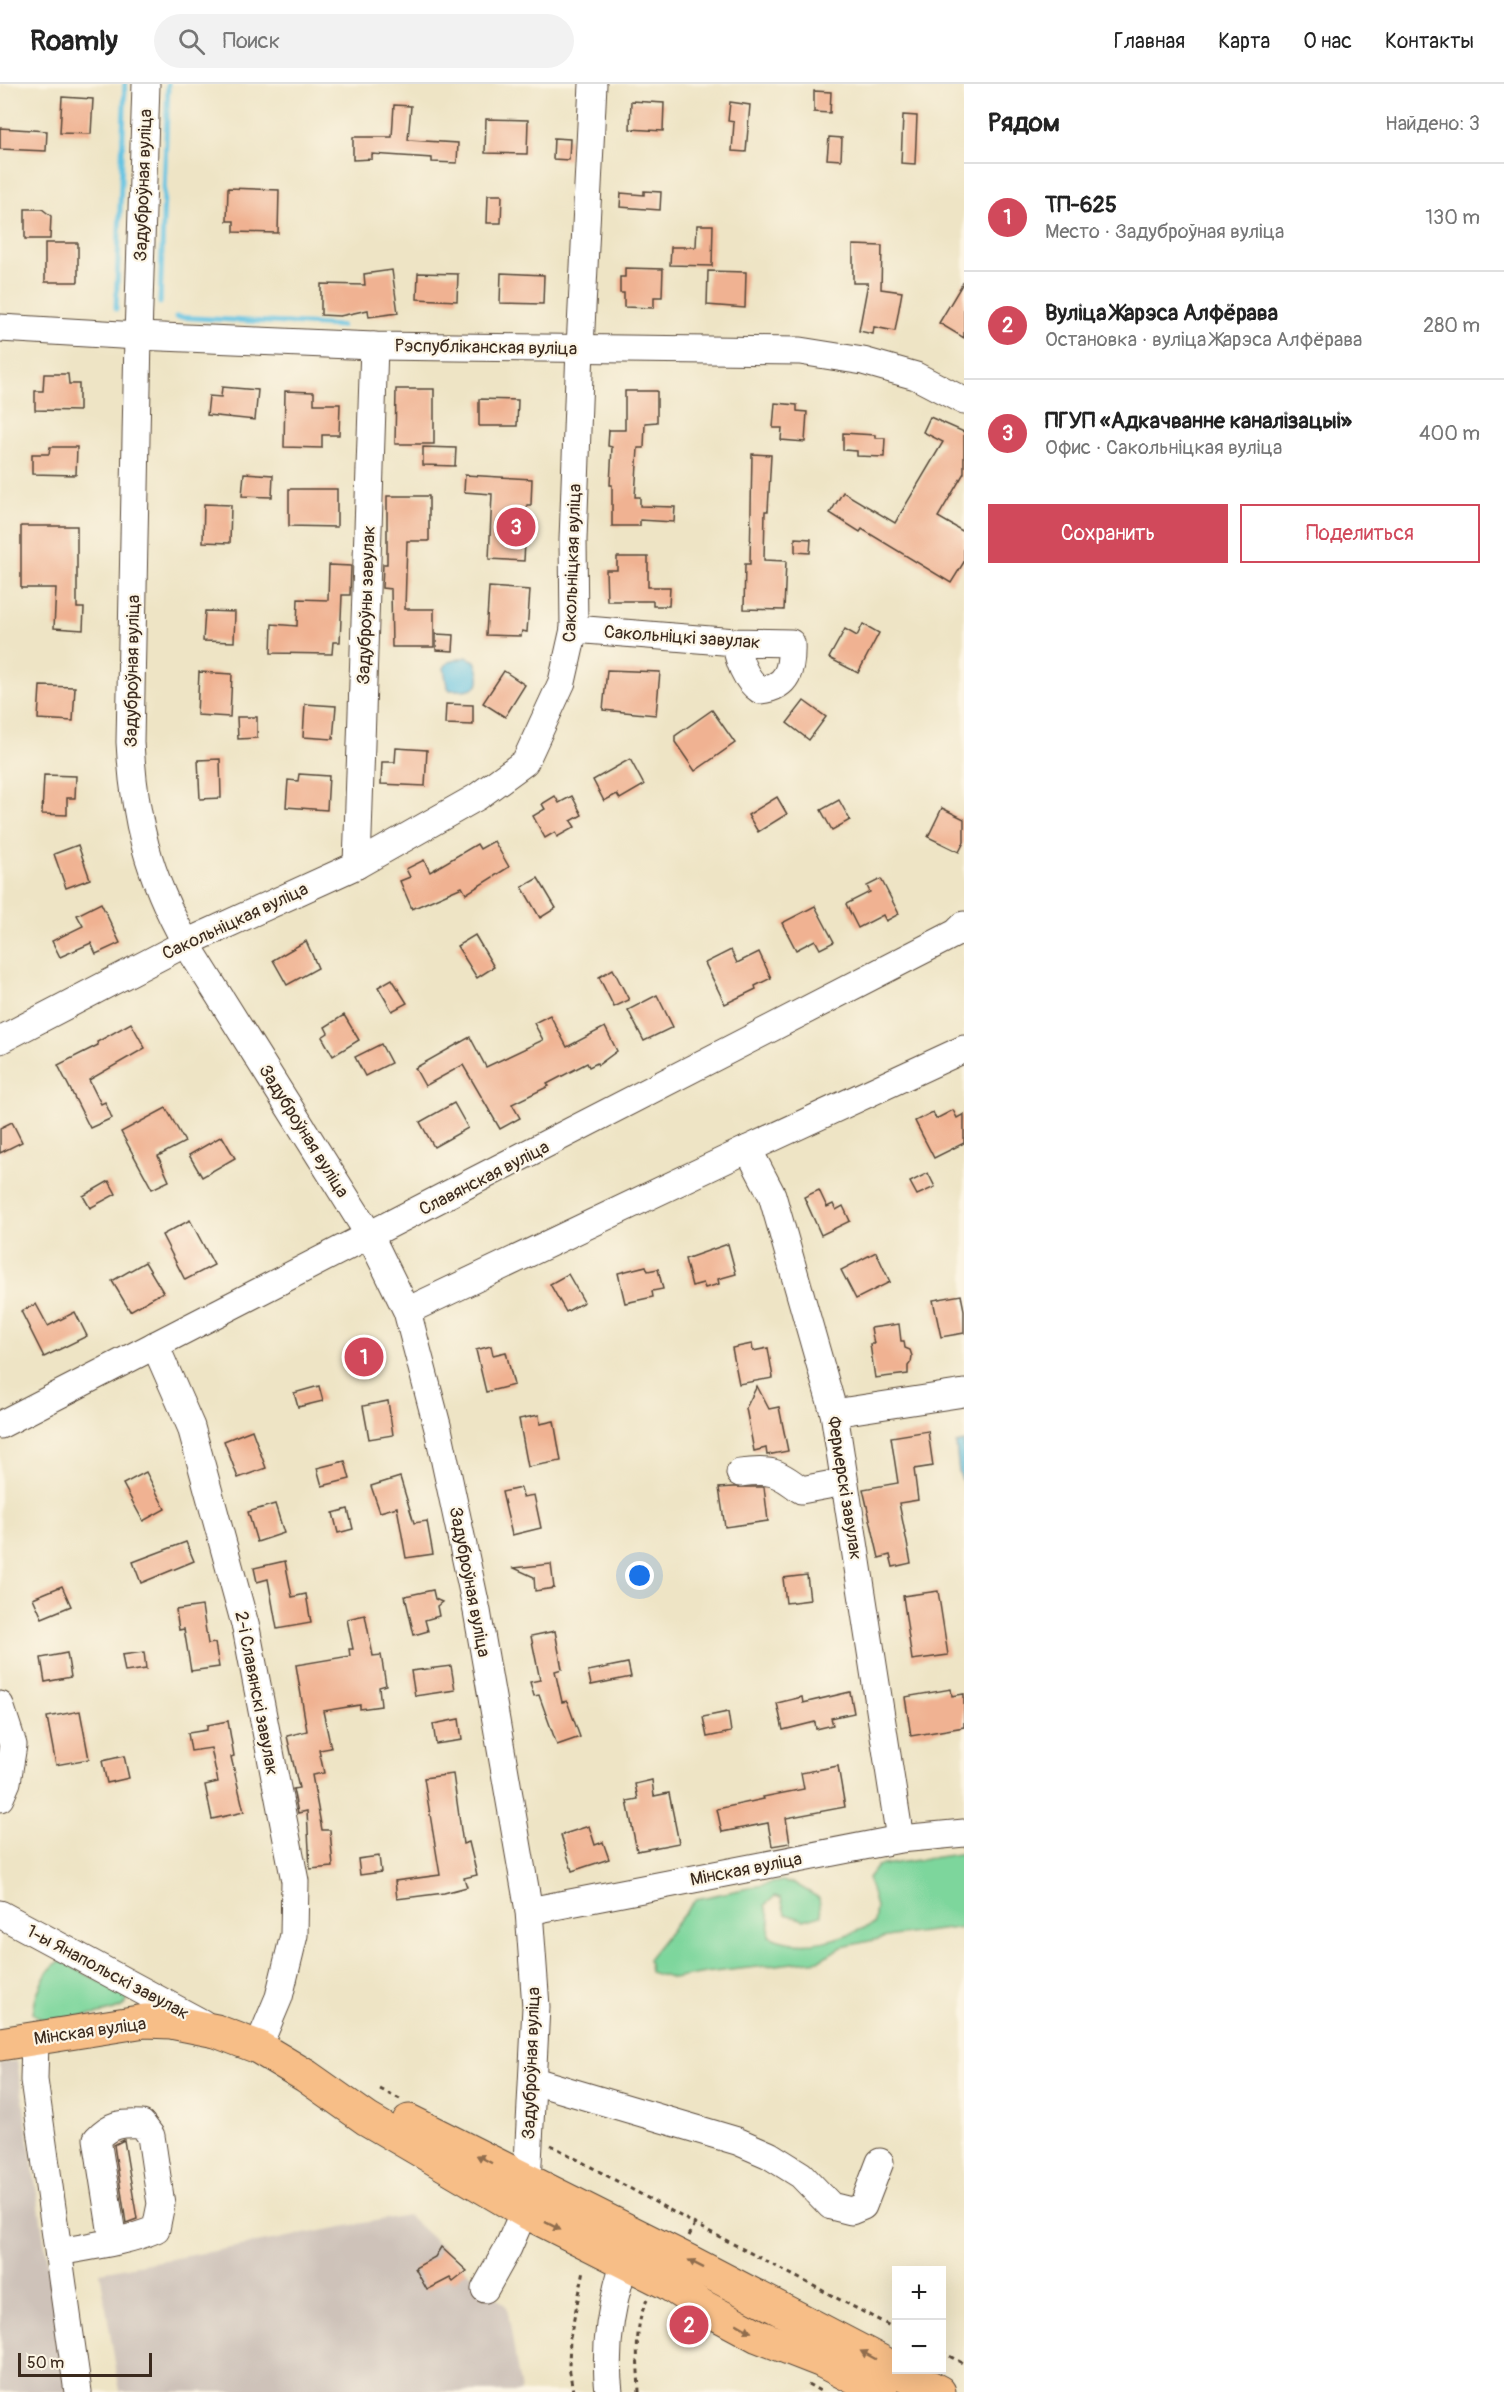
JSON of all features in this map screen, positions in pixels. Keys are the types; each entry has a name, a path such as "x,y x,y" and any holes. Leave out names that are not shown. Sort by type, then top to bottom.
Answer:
{"main road":[{"name":"Мінская вуліца","path":"0,2044 145,2021 171,2022 216,2031 258,2047 306,2076 426,2128 526,2197 629,2249"},
{"path":"629,2249 667,2283 702,2306 758,2336 822,2361 882,2392"},
{"path":"629,2249 939,2392"}],"street":[{"name":"Задуброўная вуліца","path":"146,84 138,336 130,742 132,778 139,821 165,906 370,1236 406,1311 438,1429 477,1611 529,1911 536,2007 534,2081 526,2197"},
{"name":"Сакольніцкая вуліца","path":"0,1040 186,943 357,865 477,797 525,762 562,682 574,629 573,540 593,84"},
{"name":"Рэспубліканская вуліца","path":"0,328 374,346 800,351 863,361 916,376 964,401"},
{"name":"Задуброўны завулак","path":"357,865 374,346"},
{"name":"Сакольніцкі завулак","path":"574,629 735,642 791,643 792,665 785,680 769,689 760,690 750,683 735,642"},
{"name":"Славянская вуліца","path":"0,1425 956,933 964,925"},
{"path":"406,1311 964,1049"},
{"name":"Фермерскі завулак","path":"748,1149 772,1195 834,1413 900,1839"},
{"name":"2-і Славянскі завулак","path":"155,1345 190,1426 246,1628 295,1881 294,1935 279,1997 258,2047"},
{"path":"834,1413 964,1393"},
{"path":"740,1473 764,1470 776,1474 801,1490 844,1482"},
{"path":"0,1706 13,1745 7,1782 0,1798"},
{"name":"Мінская вуліца","path":"529,1911 900,1839 964,1833"},
{"name":"1-ы Янапольскі завулак","path":"0,1914 216,2031"},
{"path":"35,2038 34,2080 78,2392"},
{"path":"534,2081 737,2141 770,2155 801,2175 831,2206 851,2211 863,2206 880,2162"},
{"path":"485,2289 508,2248 526,2197"},
{"path":"59,2252 113,2241"},
{"path":"609,2392 608,2330 629,2249"}],"path":[{"path":"380,2089 401,2100"},
{"path":"529,2138 546,2141 695,2224 892,2326"},
{"path":"573,2392 570,2338 584,2270 594,2274"},
{"path":"639,2392 638,2337 642,2310 647,2298"},
{"path":"946,2354 964,2364"}],"shaded area":[{"path":"17,2061 67,2392 0,2392 0,2063"},
{"path":"407,2215 507,2307 521,2392 120,2392 100,2272"}],"green space":[{"path":"964,1853 964,1927 892,1936 842,1947 819,1960 705,1973 673,1979 650,1972 648,1959 696,1899 782,1881 794,1883 819,1898 821,1915 804,1920 785,1914 781,1898 775,1896 765,1905 770,1920 769,1936 796,1943 822,1942 874,1924 876,1907 868,1878 877,1866"},
{"path":"61,1961 126,1995 127,2002 122,2007 102,2013 46,2020 39,2018 33,2013 39,1991 50,1969"}],"water":[{"path":"466,657 475,661 479,682 472,688 450,690 447,686 444,667 449,662"},
{"path":"964,1442 964,1486 959,1472 956,1444"}],"building":[{"path":"814,91 831,92 830,113 814,112"},
{"path":"62,97 93,99 91,134 60,133"},
{"path":"631,101 664,103 663,131 630,129"},
{"path":"730,102 750,105 746,152 732,151 734,122 728,121"},
{"path":"394,105 411,106 408,140 458,143 457,163 432,162 432,158 372,154 372,159 353,160 353,137 392,137"},
{"path":"903,115 917,116 915,164 901,163"},
{"path":"486,119 528,120 527,154 485,153"},
{"path":"0,128 47,131 46,151 0,149"},
{"path":"829,137 842,138 841,160 827,159"},
{"path":"554,138 570,139 569,160 553,159"},
{"path":"228,188 279,190 278,233 234,232 234,221 227,221"},
{"path":"644,191 661,192 660,210 620,207 621,193 644,195"},
{"path":"488,195 502,195 501,223 487,223"},
{"path":"25,209 42,209 51,216 50,239 25,239"},
{"path":"697,225 713,225 712,266 670,265 671,247 696,247"},
{"path":"45,243 78,243 78,282 45,282"},
{"path":"853,245 882,246 881,289 902,292 895,331 874,327 873,334 859,331 868,283 853,283"},
{"path":"625,268 663,269 662,297 654,297 654,308 624,307 624,293 620,293 620,277 625,277"},
{"path":"392,270 398,313 369,317 368,310 340,316 321,315 321,284 365,285 364,274"},
{"path":"708,271 746,272 745,308 707,305"},
{"path":"418,273 458,274 457,301 417,299"},
{"path":"501,273 544,275 543,304 500,303"},
{"path":"964,281 964,338 939,323"},
{"path":"44,374 68,374 69,384 79,384 79,411 35,410 35,391 43,391"},
{"path":"222,387 258,390 255,420 207,415 209,396 221,397"},
{"path":"396,389 434,389 434,444 395,444"},
{"path":"285,391 314,392 314,404 340,404 339,435 322,435 322,448 284,447"},
{"path":"625,391 657,391 657,422 645,423 644,448 638,448 635,497 640,497 640,506 675,507 674,522 640,520 640,526 612,526 612,485 610,485 612,447 608,446 609,430 625,430"},
{"path":"479,399 518,400 517,426 479,426"},
{"path":"775,403 797,405 797,411 807,412 805,442 781,440 782,428 773,428"},
{"path":"930,417 964,432 964,473 938,517 964,532 964,562 951,583 862,529 860,532 830,513 843,492 895,523 943,442 923,432"},
{"path":"843,433 885,438 884,457 857,456 857,451 843,450"},
{"path":"50,447 77,447 76,475 32,474 32,454 49,454"},
{"path":"423,447 456,448 455,466 423,465"},
{"path":"752,454 771,455 768,511 765,511 764,560 786,561 784,610 744,609 745,564 750,564"},
{"path":"244,473 273,475 272,497 242,496"},
{"path":"465,475 532,479 531,505 527,505 524,561 489,559 492,494 464,492"},
{"path":"289,489 337,489 337,527 289,526"},
{"path":"387,496 429,496 429,541 407,541 405,609 434,609 434,647 392,647 391,589 382,588 383,564 387,564"},
{"path":"204,504 231,505 230,543 203,542"},
{"path":"21,526 77,526 77,608 84,608 83,630 54,628 56,588 21,588"},
{"path":"795,538 811,539 810,553 795,552"},
{"path":"617,557 648,557 648,587 670,587 669,606 653,606 653,601 607,601 606,570 617,570"},
{"path":"329,565 351,566 350,595 342,595 340,642 333,642 332,654 271,653 272,624 297,626 298,599 328,600"},
{"path":"489,587 530,590 527,632 522,631 521,636 486,635"},
{"path":"205,611 235,612 234,642 203,641"},
{"path":"863,624 879,633 858,673 829,658 845,629 857,636"},
{"path":"436,634 454,635 453,651 436,650"},
{"path":"607,670 660,672 656,715 603,710"},
{"path":"504,671 525,685 505,717 483,703"},
{"path":"199,672 232,674 230,717 197,715"},
{"path":"40,686 75,687 73,721 38,719"},
{"path":"804,701 826,717 809,740 787,723"},
{"path":"305,704 336,706 333,739 303,737"},
{"path":"446,704 473,705 473,725 445,724"},
{"path":"712,710 735,743 695,771 675,742 675,736"},
{"path":"237,717 257,717 257,738 238,739"},
{"path":"396,748 427,750 425,786 381,784 382,762 395,762"},
{"path":"220,759 221,798 200,799 198,760"},
{"path":"630,759 644,785 620,799 617,794 604,801 593,780"},
{"path":"299,774 329,776 327,810 286,807 288,780 298,781"},
{"path":"44,775 76,776 75,798 67,798 67,815 42,814"},
{"path":"555,796 559,803 572,796 582,815 571,821 575,827 557,837 555,832 545,838 533,816 545,809 542,804"},
{"path":"777,797 787,814 758,832 748,815"},
{"path":"839,800 850,820 832,830 821,810"},
{"path":"942,808 964,819 964,842 959,852 928,837"},
{"path":"494,841 509,867 466,894 462,887 412,909 400,881 410,877 406,869 424,860 430,872 477,844 480,849"},
{"path":"78,845 90,879 66,888 54,854"},
{"path":"538,878 556,908 540,918 522,887"},
{"path":"881,879 899,914 886,921 883,915 858,928 846,904 870,892 867,886"},
{"path":"101,903 120,943 96,954 91,943 60,957 52,941 83,926 77,915"},
{"path":"815,906 834,942 820,949 815,940 796,950 782,923"},
{"path":"475,935 494,967 477,978 457,946"},
{"path":"306,941 318,968 287,985 273,960"},
{"path":"731,950 737,963 759,952 771,978 755,986 756,989 725,1004 705,963"},
{"path":"613,969 629,1000 614,1007 599,977"},
{"path":"392,979 407,1003 392,1011 378,987"},
{"path":"657,995 673,1027 644,1041 628,1010"},
{"path":"344,1015 359,1040 333,1056 322,1037 328,1033 325,1027"},
{"path":"550,1015 567,1047 605,1027 617,1051 598,1065 597,1063 589,1067 587,1063 547,1084 549,1086 512,1104 520,1118 500,1129 463,1065 425,1086 415,1068 470,1037 486,1067 543,1040 534,1023"},
{"path":"131,1023 145,1048 89,1080 101,1104 105,1102 112,1118 90,1128 58,1065 98,1045 97,1042"},
{"path":"381,1044 391,1063 365,1076 355,1057"},
{"path":"454,1103 468,1128 434,1147 420,1122"},
{"path":"166,1108 185,1142 158,1156 169,1181 152,1189 121,1132"},
{"path":"953,1110 957,1118 964,1114 964,1143 934,1158 915,1121 933,1112 936,1119"},
{"path":"12,1122 22,1142 0,1153 0,1128"},
{"path":"222,1136 235,1158 202,1177 189,1155"},
{"path":"928,1173 935,1187 917,1195 910,1182"},
{"path":"109,1181 116,1194 90,1208 83,1196"},
{"path":"819,1190 827,1207 833,1204 836,1210 843,1206 850,1221 821,1235 804,1197"},
{"path":"190,1220 214,1265 185,1280 162,1235"},
{"path":"728,1244 736,1274 718,1279 719,1284 705,1288 703,1283 692,1286 685,1259"},
{"path":"876,1252 890,1282 856,1299 841,1270"},
{"path":"145,1262 163,1292 130,1311 112,1281"},
{"path":"646,1266 648,1271 658,1269 663,1289 652,1291 653,1297 625,1303 618,1273"},
{"path":"568,1274 584,1302 566,1312 550,1284"},
{"path":"961,1295 964,1310 964,1333 941,1337 933,1300"},
{"path":"36,1304 48,1326 75,1312 87,1336 44,1357 21,1311"},
{"path":"899,1324 901,1341 904,1341 905,1348 910,1350 912,1356 908,1374 875,1378 870,1344 874,1344 871,1328"},
{"path":"752,1344 753,1351 768,1348 773,1378 739,1384 732,1348"},
{"path":"371,1345 377,1361 356,1369 350,1354"},
{"path":"491,1346 493,1355 506,1352 514,1385 486,1392 476,1350"},
{"path":"319,1386 323,1401 298,1407 294,1393"},
{"path":"757,1386 769,1409 779,1407 788,1451 767,1455 766,1448 754,1451 746,1408"},
{"path":"388,1401 393,1435 369,1439 363,1406"},
{"path":"539,1415 540,1424 554,1421 561,1461 528,1467 519,1419"},
{"path":"252,1430 266,1468 238,1478 224,1441"},
{"path":"928,1431 933,1466 914,1469 918,1500 899,1503 911,1563 893,1567 890,1555 879,1558 863,1489 898,1483 891,1437"},
{"path":"345,1461 350,1479 322,1486 317,1468"},
{"path":"146,1472 165,1509 143,1521 123,1484"},
{"path":"400,1477 414,1523 427,1521 433,1554 406,1558 397,1507 380,1512 371,1486"},
{"path":"764,1487 768,1521 725,1527 719,1488"},
{"path":"521,1488 523,1497 534,1495 541,1528 512,1535 502,1492"},
{"path":"275,1504 284,1533 257,1542 248,1512"},
{"path":"348,1509 353,1529 338,1533 333,1513"},
{"path":"186,1542 194,1561 141,1583 133,1562"},
{"path":"285,1561 292,1597 306,1594 311,1623 277,1629 268,1579 257,1582 254,1568"},
{"path":"551,1564 554,1588 535,1591 534,1577 514,1568"},
{"path":"807,1575 810,1600 786,1603 783,1578"},
{"path":"62,1586 71,1606 42,1618 33,1598"},
{"path":"433,1590 435,1599 442,1602 437,1606 439,1616 425,1620 428,1631 414,1635 405,1596"},
{"path":"938,1591 948,1655 912,1660 903,1596"},
{"path":"202,1606 208,1644 215,1643 219,1667 191,1671 184,1629 179,1630 176,1610"},
{"path":"365,1615 373,1656 381,1655 386,1685 379,1687 381,1706 360,1709 360,1705 323,1711 331,1748 319,1750 324,1773 312,1775 322,1830 330,1830 333,1867 310,1869 307,1811 298,1813 293,1789 299,1788 287,1736 307,1731 296,1665 350,1656 349,1649 353,1649 347,1619"},
{"path":"555,1631 562,1669 555,1671 562,1702 567,1701 580,1737 557,1745 539,1695 534,1696 530,1682 540,1680 531,1636"},
{"path":"144,1652 146,1669 125,1672 122,1655"},
{"path":"67,1653 71,1677 45,1682 41,1658"},
{"path":"628,1663 631,1677 591,1685 588,1671"},
{"path":"451,1666 455,1690 415,1696 411,1671"},
{"path":"951,1689 952,1696 964,1694 964,1727 911,1736 905,1697"},
{"path":"850,1692 854,1713 831,1718 833,1725 816,1729 815,1722 783,1730 777,1703 802,1697 803,1703"},
{"path":"80,1711 89,1759 56,1765 47,1717"},
{"path":"728,1712 731,1732 707,1737 703,1717"},
{"path":"459,1719 462,1740 436,1744 433,1724"},
{"path":"228,1721 234,1756 231,1757 244,1812 212,1819 205,1785 218,1782 211,1748 191,1751 188,1733 207,1730 207,1725"},
{"path":"124,1756 129,1778 107,1783 102,1761"},
{"path":"838,1766 845,1807 786,1818 790,1843 772,1846 768,1823 722,1832 717,1809 804,1789 801,1773"},
{"path":"453,1774 463,1844 469,1842 477,1875 464,1878 467,1887 444,1893 397,1899 395,1881 440,1875 424,1778"},
{"path":"652,1780 654,1796 669,1793 679,1843 637,1851 627,1801 638,1799 635,1784"},
{"path":"589,1826 595,1845 603,1842 609,1859 572,1871 561,1835"},
{"path":"379,1856 381,1872 360,1875 358,1859"},
{"path":"124,2140 137,2219 126,2223 114,2145"},
{"path":"441,2247 467,2271 453,2282 450,2278 427,2290 415,2268 435,2257"}],"waterway":[{"path":"116,309 125,84"},
{"path":"160,303 168,84"},
{"path":"176,317 341,326"}],"place":[{"name":"ПГУП «Адкачванне каналізацыі»","path":"516,527"},
{"name":"ТП-625","path":"364,1357"},
{"name":"Вуліца Жарэса Алфёрава","path":"689,2325"}]}
